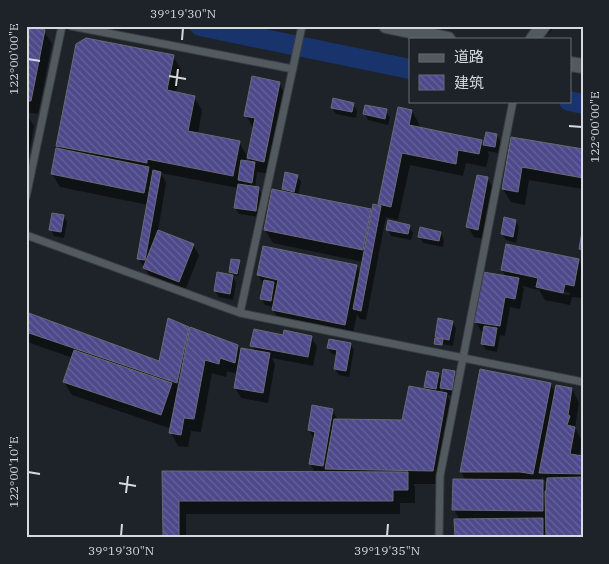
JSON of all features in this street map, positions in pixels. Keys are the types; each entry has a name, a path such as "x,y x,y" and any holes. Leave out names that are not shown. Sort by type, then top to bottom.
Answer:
{"street":[{"path":"386,26 420,29 445,38"},
{"path":"535,38 543,26"}],"lane":[{"path":"26,197 62,26"},
{"path":"70,26 293,69"},
{"path":"240,314 302,26"},
{"path":"439,538 440,476 513,102"},
{"path":"26,235 240,314 583,382"}],"building":[{"path":"26,26 45,30 31,101 26,101"},
{"path":"86,38 174,55 167,90 195,96 188,131 240,141 233,176 147,159 147,163 56,146 76,44"},
{"path":"252,76 280,82 264,162 247,158 255,118 244,116"},
{"path":"333,98 354,103 352,112 331,108"},
{"path":"365,105 387,109 385,119 363,114"},
{"path":"398,107 412,110 409,125 482,140 479,154 458,150 456,164 402,153 391,207 378,204"},
{"path":"486,132 497,134 495,147 483,145"},
{"path":"511,137 583,149 583,178 522,167 518,192 502,189"},
{"path":"56,148 149,167 144,193 51,174"},
{"path":"241,160 255,162 252,183 238,180"},
{"path":"153,170 161,172 145,260 137,259"},
{"path":"285,172 298,175 294,192 282,189"},
{"path":"477,175 488,177 478,230 466,227"},
{"path":"238,184 259,187 256,211 234,208"},
{"path":"272,189 371,209 363,250 264,230"},
{"path":"373,204 381,206 361,311 353,309"},
{"path":"52,213 64,215 61,232 49,230"},
{"path":"504,217 516,220 513,237 501,234"},
{"path":"388,220 410,225 408,234 386,230"},
{"path":"583,226 583,250 579,249"},
{"path":"420,227 441,232 439,241 418,237"},
{"path":"158,230 194,244 179,282 143,268"},
{"path":"506,244 579,259 574,286 565,284 563,293 536,287 538,278 501,270"},
{"path":"263,246 357,265 345,325 272,310 278,280 257,275"},
{"path":"231,259 240,260 237,274 229,272"},
{"path":"217,272 233,275 230,294 214,291"},
{"path":"483,272 519,278 515,299 505,297 500,326 474,322"},
{"path":"264,280 274,282 271,301 260,299"},
{"path":"26,312 159,361 168,318 189,327 177,383 26,332"},
{"path":"438,318 453,321 449,340 435,337"},
{"path":"484,326 497,328 494,346 481,344"},
{"path":"190,327 238,345 235,363 220,358 219,364 205,360 194,419 184,418 181,435 169,433"},
{"path":"254,329 283,335 284,330 312,336 308,357 250,346"},
{"path":"435,338 443,339 442,345 434,344"},
{"path":"329,339 351,343 346,371 334,369 337,350 327,348"},
{"path":"241,348 270,353 263,393 234,388"},
{"path":"74,350 172,383 161,415 63,382"},
{"path":"443,369 455,371 452,390 440,388"},
{"path":"480,369 551,383 533,474 520,472 460,472"},
{"path":"427,371 439,373 436,389 424,387"},
{"path":"556,385 572,388 568,415 570,416 567,425 575,427 570,454 583,456 583,474 539,473"},
{"path":"409,386 447,393 433,471 325,469 334,419 402,420"},
{"path":"312,405 333,409 323,466 309,464 315,432 308,430"},
{"path":"162,471 408,472 408,490 393,490 393,501 179,501 179,538 163,538"},
{"path":"583,477 583,538 546,538 545,491 547,478"},
{"path":"453,479 543,480 543,511 452,510"},
{"path":"543,518 543,538 455,538 454,519"}],"waterway":[{"path":"200,26 409,69"},
{"path":"572,102 583,104"}]}
